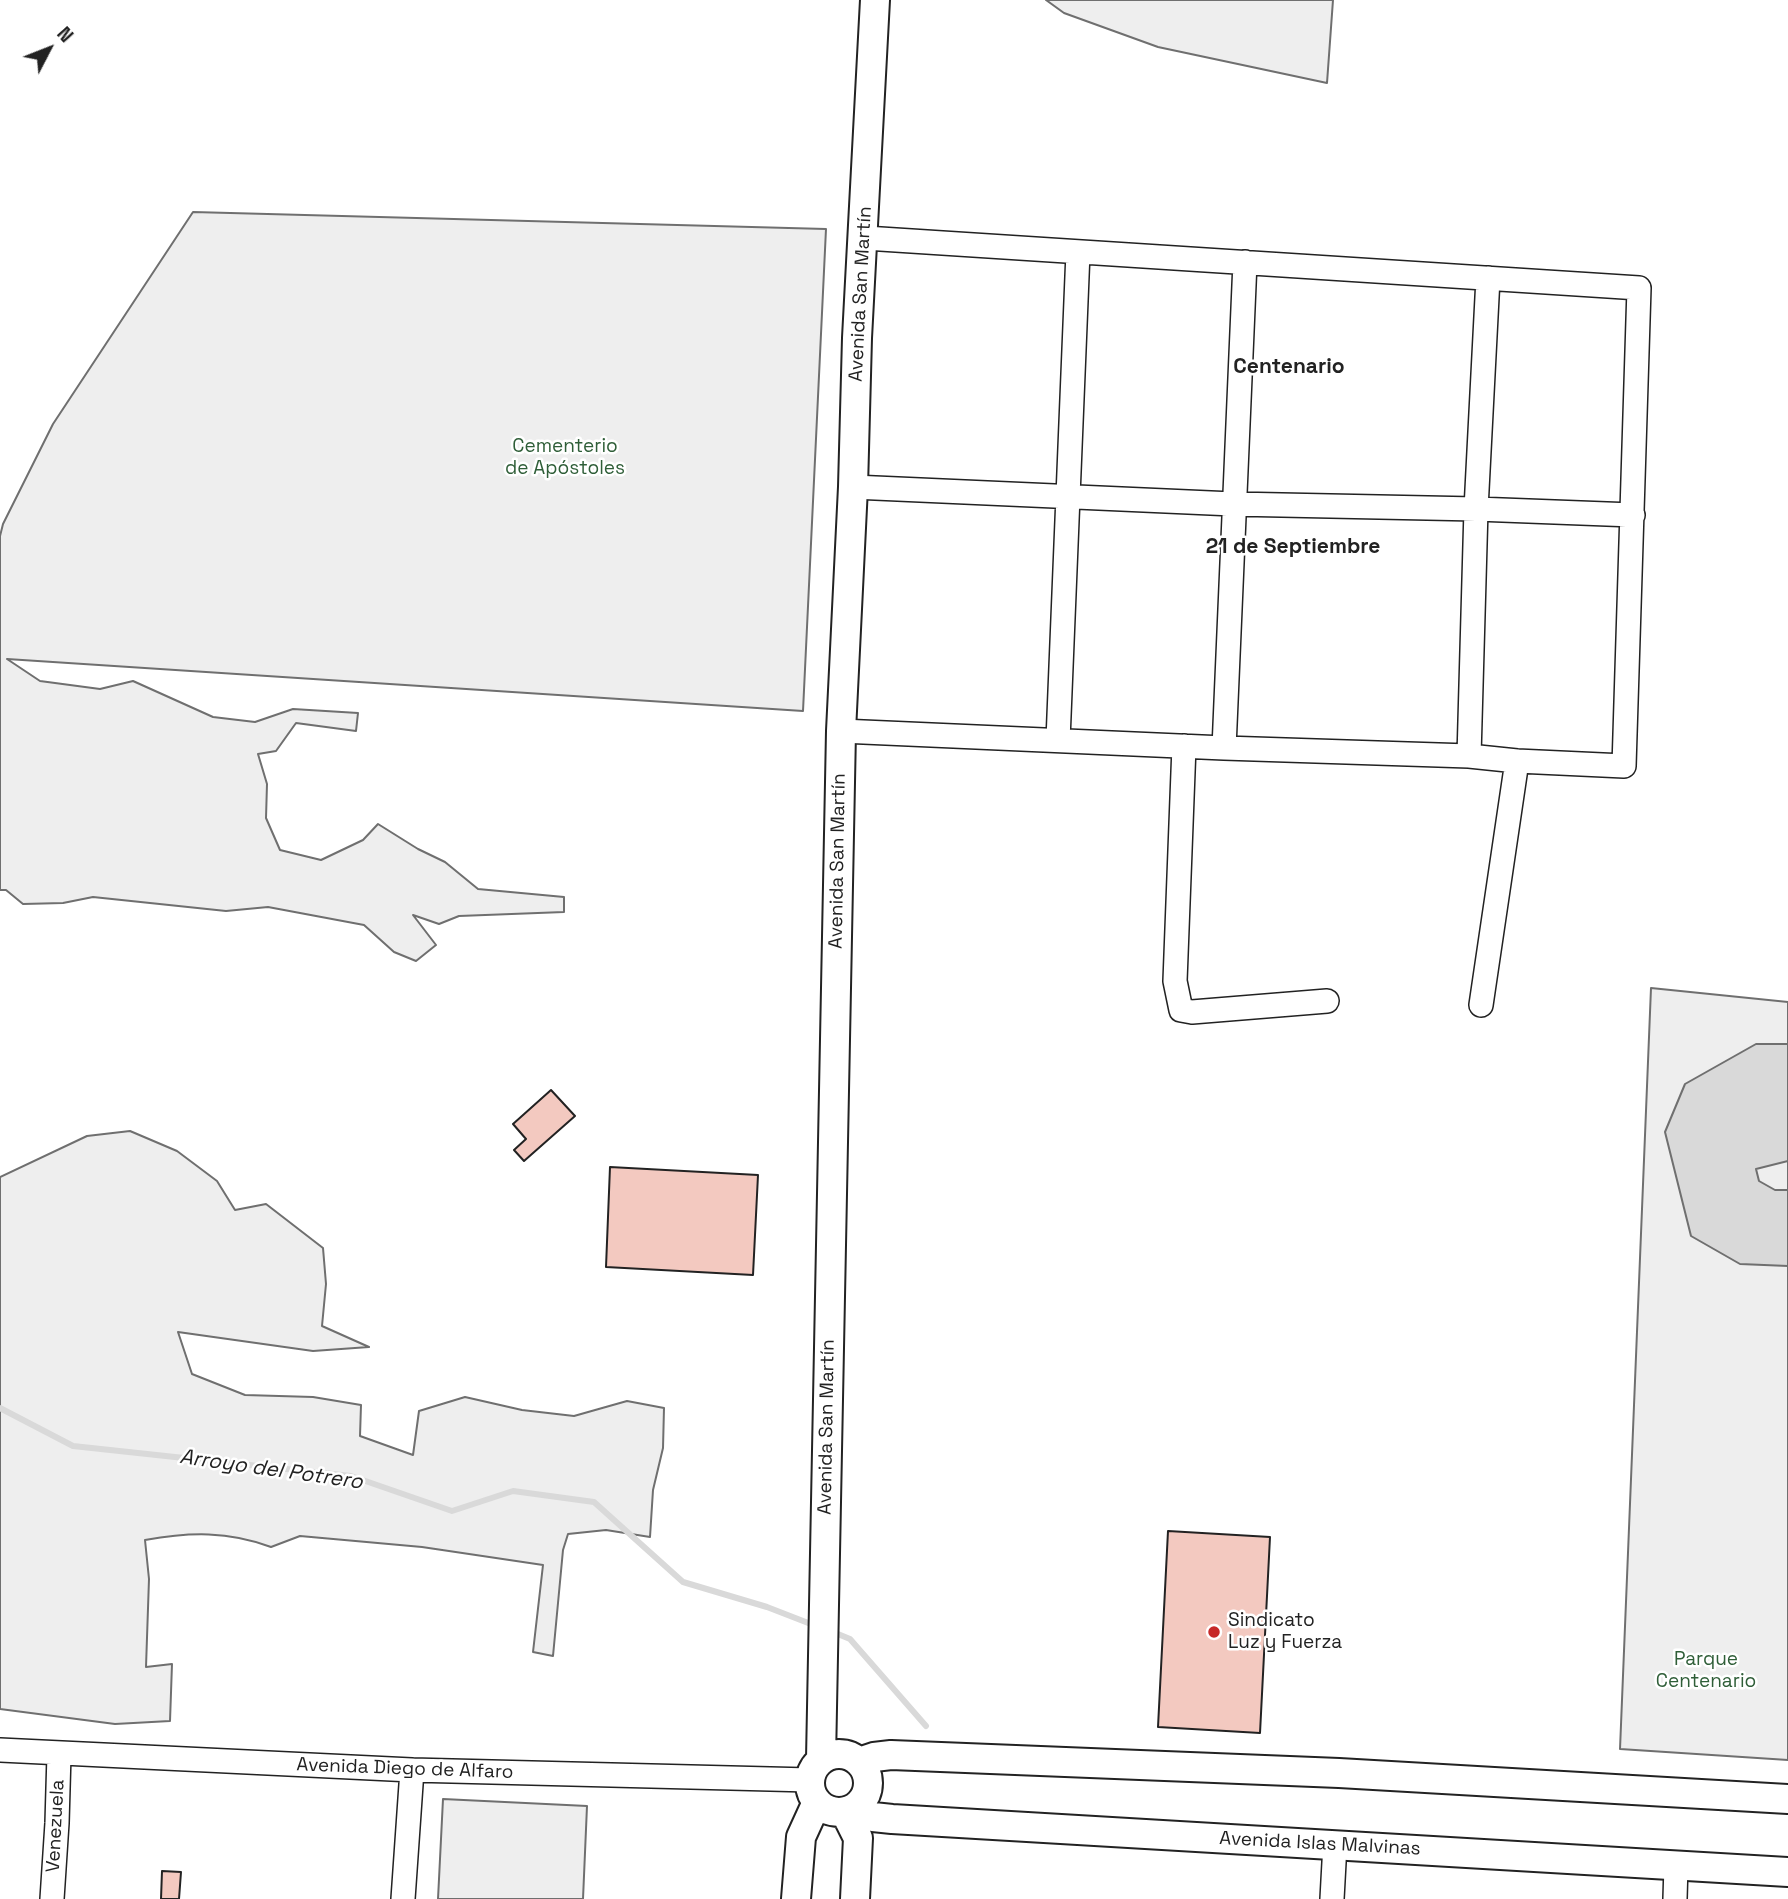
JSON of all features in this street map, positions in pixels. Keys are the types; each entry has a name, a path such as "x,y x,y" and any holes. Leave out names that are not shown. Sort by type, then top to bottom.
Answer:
{"main road":[{"name":"Avenida San Martín","path":"831,1771 822,1722 822,1643 841,731 875,0"},
{"path":"796,1899 802,1837 831,1771 874,1757 891,1755 1269,1770 1788,1799"},
{"path":"831,1771 866,1773 868,1787 863,1800 849,1810 858,1838 855,1899"},
{"name":"Avenida Islas Malvinas","path":"831,1771 829,1811 849,1810 873,1817 1788,1872"}],"street":[{"path":"841,731 1469,756 1624,766 1639,288 864,237"},
{"path":"1058,740 1078,252"},
{"path":"1224,748 1245,262"},
{"path":"1469,756 1476,509 1488,278"},
{"path":"853,487 1233,504 1633,515"},
{"path":"1184,746 1175,981 1181,1010 1192,1012 1327,1001"},
{"path":"1481,1005 1517,761"},
{"name":"Avenida Diego de Alfaro","path":"0,1750 412,1770 831,1771"},
{"name":"Venezuela","path":"52,1899 59,1754"},
{"path":"403,1899 412,1770"},
{"path":"1332,1899 1335,1844"},
{"path":"1675,1899 1676,1865"}],"green space":[{"path":"1046,0 1333,0 1327,83 1158,47 1064,13"},
{"name":"Cementerio de Apóstoles","path":"193,212 826,229 803,711 7,659 40,681 100,689 133,681 213,717 255,722 293,709 358,713 356,731 296,723 276,751 258,754 267,784 266,818 280,850 321,860 363,840 378,824 445,862 478,889 564,897 564,912 459,916 439,924 413,915 436,945 416,961 394,952 364,925 268,907 226,911 93,897 63,903 23,904 6,890 0,890 0,536 3,524 53,424"},
{"name":"Parque Centenario","path":"1651,988 1788,1002 1788,1760 1620,1749"},
{"path":"130,1131 177,1151 217,1181 235,1210 266,1204 323,1248 326,1284 322,1326 369,1347 313,1351 178,1332 192,1374 245,1395 313,1397 361,1405 360,1436 413,1455 419,1411 465,1397 522,1410 574,1416 627,1401 664,1408 663,1448 653,1490 650,1537 606,1530 568,1534 563,1550 553,1656 533,1652 543,1565 422,1547 300,1536 271,1547 240,1538 209,1534 178,1535 145,1540 149,1579 146,1667 172,1664 170,1721 115,1724 0,1709 0,1177 87,1136"},
{"path":"443,1799 587,1806 583,1899 438,1899"}],"shaded area":[{"path":"1756,1044 1788,1044 1788,1161 1756,1169 1759,1181 1775,1190 1788,1190 1788,1266 1740,1264 1691,1236 1665,1132 1685,1084"}],"building":[{"path":"551,1090 575,1116 524,1161 514,1150 526,1139 513,1124"},
{"path":"610,1167 758,1175 753,1275 606,1267"},
{"name":"Sindicato Luz y Fuerza","path":"1168,1531 1270,1537 1260,1733 1158,1727"},
{"path":"162,1871 181,1872 179,1899 161,1899"}],"waterway":[{"name":"Arroyo del Potrero","path":"0,1408 73,1446 351,1476 452,1511 513,1491 594,1502 683,1582 767,1607 816,1626"},
{"name":"Arroyo del Potrero","path":"833,1632 850,1639 926,1726"}],"place":[{"name":"Sindicato Luz y Fuerza","path":"1214,1632"}],"district":[{"name":"Centenario","path":"1289,367"},
{"name":"21 de Septiembre","path":"1293,547"}]}
